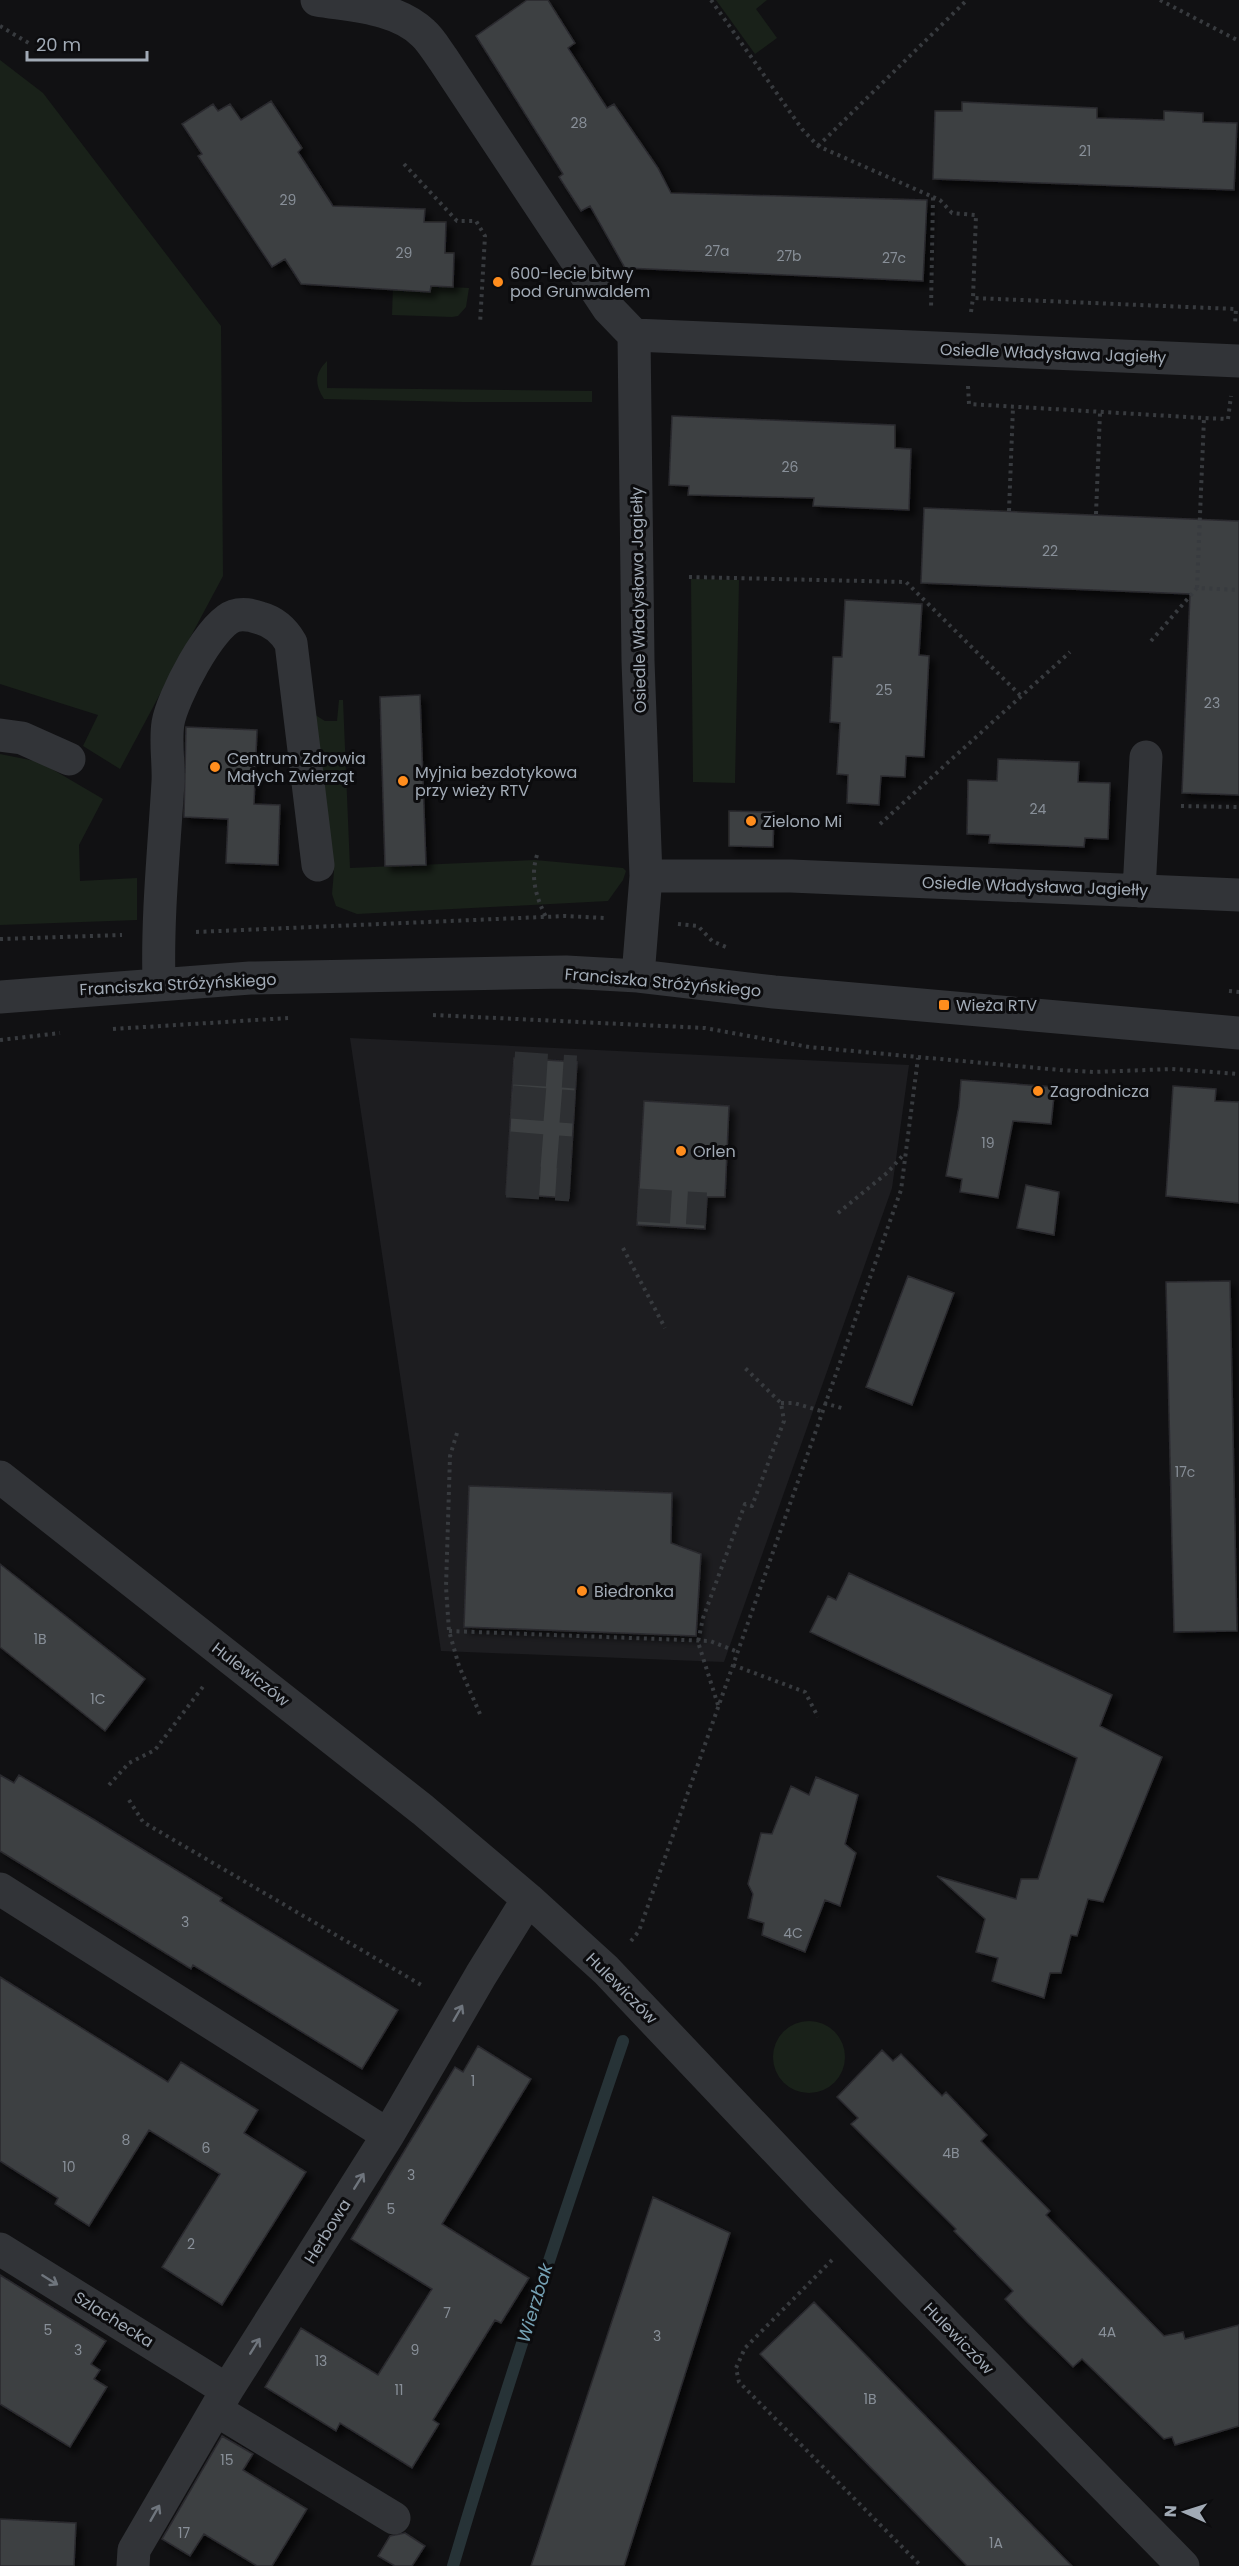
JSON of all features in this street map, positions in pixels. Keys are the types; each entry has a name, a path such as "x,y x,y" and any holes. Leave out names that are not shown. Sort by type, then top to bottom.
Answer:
{"street":[{"path":"317,0 385,12 422,32 443,59 608,308 634,335"},
{"name":"Osiedle Władysława Jagiełły","path":"1235,376 634,335 638,661 646,876 791,876 1239,895"},
{"path":"159,984 157,933 168,781 168,724 174,700 194,662 213,632 232,616 247,614 264,619 283,630 291,643 318,865"},
{"path":"0,735 22,738 69,759"},
{"path":"1139,891 1146,757"},
{"path":"638,976 646,876"},
{"name":"Franciszka Stróżyńskiego","path":"4,995 250,978 566,972 638,976 774,992 1239,1033"},
{"name":"Hulewiczów","path":"0,1477 381,1776 528,1899 606,1970 824,2200 1183,2566"},
{"path":"0,1889 388,2135"},
{"name":"Herbowa","path":"133,2566 134,2550 222,2400 388,2135 528,1899"},
{"name":"Szlachecka","path":"0,2249 394,2517"}],"path":[{"path":"711,0 802,129 818,146 940,200 952,213 976,215 971,318"},
{"path":"818,146 967,0"},
{"path":"1160,0 1239,41"},
{"path":"0,26 32,45"},
{"path":"404,164 458,221 476,221 485,236 480,324"},
{"path":"930,316 933,197"},
{"path":"973,298 1236,309 1235,326"},
{"path":"967,380 969,405 1228,419 1235,376"},
{"path":"1009,511 1013,407"},
{"path":"1095,514 1100,413"},
{"path":"1150,641 1197,588 1204,418"},
{"path":"689,577 906,582 1020,695"},
{"path":"1197,588 1239,590"},
{"path":"880,824 1070,652"},
{"path":"1174,806 1239,807"},
{"path":"537,855 533,868 537,899 546,917"},
{"path":"0,939 589,917 698,926 712,941 737,948"},
{"path":"1220,991 1239,992"},
{"path":"432,1015 705,1029 809,1047 1060,1070 1104,1072 1172,1069 1239,1074"},
{"path":"104,1030 300,1017"},
{"path":"0,1040 66,1032"},
{"path":"628,1946 639,1931 901,1190 918,1058"},
{"path":"838,1213 887,1173 906,1153"},
{"path":"623,1248 665,1328"},
{"path":"719,1706 698,1642 703,1618 745,1504 752,1506 784,1421 781,1402 744,1367"},
{"path":"781,1402 794,1403 821,1411"},
{"path":"824,1403 845,1409"},
{"path":"457,1433 450,1456 446,1587 449,1631 459,1666 480,1714"},
{"path":"449,1631 710,1641 738,1652"},
{"path":"733,1665 805,1692 818,1717"},
{"path":"109,1785 129,1763 155,1750 209,1678"},
{"path":"129,1800 143,1821 423,1986"},
{"path":"835,2257 745,2348 736,2368 739,2382 921,2566"}],"shaded area":[{"path":"716,0 767,0 756,9 777,38 755,54"},
{"path":"0,60 43,93 221,326 223,576 120,769 83,746 98,715 0,684"},
{"path":"393,285 410,291 430,292 431,286 469,288 466,307 458,316 452,317 392,315"},
{"path":"327,361 327,388 592,391 592,402 324,399 317,379"},
{"path":"691,579 739,580 735,783 693,782"},
{"path":"339,700 343,700 350,868 535,860 623,868 626,871 623,880 608,901 357,914 336,906 332,894 334,871 312,713 325,721 337,721"},
{"path":"0,754 40,762 103,799 79,845 80,881 137,878 137,920 0,925"},
{"path":"350,1038 909,1065 892,1188 724,1662 441,1651"},
{"path":"816,2021 835,2031 843,2043 845,2057 843,2071 835,2083 823,2091 802,2093 783,2083 775,2071 773,2050 783,2031 795,2023"}],"building":[{"path":"527,0 548,0 575,43 568,48 607,108 614,104 658,168 671,193 927,200 923,281 625,268 590,206 581,211 559,177 563,174 476,36"},
{"path":"271,101 302,148 298,152 333,206 425,209 424,222 446,222 445,253 454,253 453,287 431,286 430,292 301,284 285,259 272,267 198,156 202,154 182,124 213,104 218,111 230,104 241,120"},
{"path":"962,102 1097,108 1097,118 1164,120 1164,111 1203,113 1203,122 1237,123 1234,190 933,179 935,111 962,111"},
{"path":"672,416 895,425 895,448 911,449 909,510 813,506 814,498 688,495 689,486 669,485"},
{"path":"924,508 1239,521 1239,795 1182,793 1190,594 921,583"},
{"path":"845,600 922,604 919,655 929,656 924,757 906,756 905,777 881,776 879,805 847,803 848,775 837,774 840,723 830,722 833,657 842,657"},
{"name":"Myjnia bezdotykowa przy wieży RTV","path":"420,695 426,865 385,866 380,697"},
{"name":"Centrum Zdrowia Małych Zwierząt","path":"186,727 257,730 254,804 280,805 278,865 226,863 228,819 184,817"},
{"path":"998,759 1079,762 1078,782 1110,783 1108,839 1085,838 1084,847 989,843 990,835 967,834 968,780 997,781"},
{"name":"Zielono Mi","path":"729,811 774,812 773,847 729,846"},
{"path":"514,1058 577,1062 569,1198 506,1194"},
{"path":"961,1080 1055,1087 1051,1124 1013,1121 998,1198 960,1192 962,1179 946,1176 959,1106"},
{"path":"1173,1086 1216,1089 1215,1101 1239,1102 1239,1203 1166,1196"},
{"path":"644,1101 729,1106 725,1197 707,1197 705,1229 637,1225"},
{"path":"1026,1185 1059,1192 1054,1235 1017,1228"},
{"path":"908,1276 954,1293 912,1405 866,1387"},
{"path":"1230,1281 1237,1631 1174,1632 1166,1282"},
{"name":"Biedronka","path":"469,1486 672,1493 671,1543 701,1554 696,1636 464,1627"},
{"path":"0,1564 145,1679 105,1731 0,1647"},
{"path":"849,1573 1112,1695 1100,1726 1162,1757 1103,1902 1088,1899 1077,1936 1071,1935 1061,1973 1050,1973 1044,1998 992,1981 998,1958 976,1952 985,1919 937,1876 1016,1899 1021,1879 1038,1879 1077,1758 810,1632 828,1596 836,1600"},
{"path":"0,1775 14,1783 19,1775 222,1898 220,1901 398,2010 362,2069 193,1965 191,1969 0,1851"},
{"path":"816,1777 858,1795 845,1844 856,1853 840,1906 825,1900 805,1952 762,1935 764,1923 748,1918 753,1894 748,1884 761,1833 772,1834 791,1786 809,1795"},
{"path":"0,1977 168,2082 181,2062 258,2110 244,2133 306,2172 222,2305 162,2267 220,2174 149,2130 89,2226 55,2204 58,2198 0,2161"},
{"path":"478,2046 531,2079 442,2224 529,2278 501,2323 495,2320 433,2420 439,2424 412,2468 340,2423 336,2431 265,2387 301,2328 378,2375 432,2289 351,2239 455,2067 463,2072"},
{"path":"882,2050 893,2061 901,2054 942,2096 946,2092 987,2135 981,2141 1050,2211 1046,2215 1164,2336 1183,2332 1185,2339 1239,2325 1239,2426 1175,2445 1172,2437 1164,2439 1082,2359 1073,2367 1005,2299 1013,2291 954,2231 956,2229 851,2124 858,2118 837,2097"},
{"path":"653,2197 730,2233 624,2566 531,2566"},
{"path":"0,2275 106,2341 91,2364 100,2370 94,2379 107,2387 70,2447 0,2404"},
{"path":"814,2302 1072,2566 967,2566 760,2354"},
{"path":"222,2436 253,2454 243,2470 307,2509 272,2566 257,2566 204,2534 190,2556 162,2539"},
{"path":"0,2519 76,2523 74,2566 0,2566"},
{"path":"405,2533 425,2546 412,2566 395,2566 378,2556 390,2536"}],"waterway":[{"name":"Wierzbak","path":"453,2566 514,2368 623,2041"}],"tunnel":[{"path":"514,1068 576,1072"},
{"path":"512,1102 574,1107"},
{"path":"509,1148 571,1153"},
{"path":"507,1181 570,1185"},
{"path":"638,1205 706,1209"}],"place":[{"name":"600-lecie bitwy pod Grunwaldem","path":"498,282"},
{"name":"Centrum Zdrowia Małych Zwierząt","path":"215,767"},
{"name":"Myjnia bezdotykowa przy wieży RTV","path":"403,781"},
{"name":"Zielono Mi","path":"751,821"},
{"name":"Wieża RTV","path":"944,1005"},
{"name":"Zagrodnicza","path":"1038,1091"},
{"name":"Orlen","path":"681,1151"},
{"name":"Biedronka","path":"582,1591"}]}
